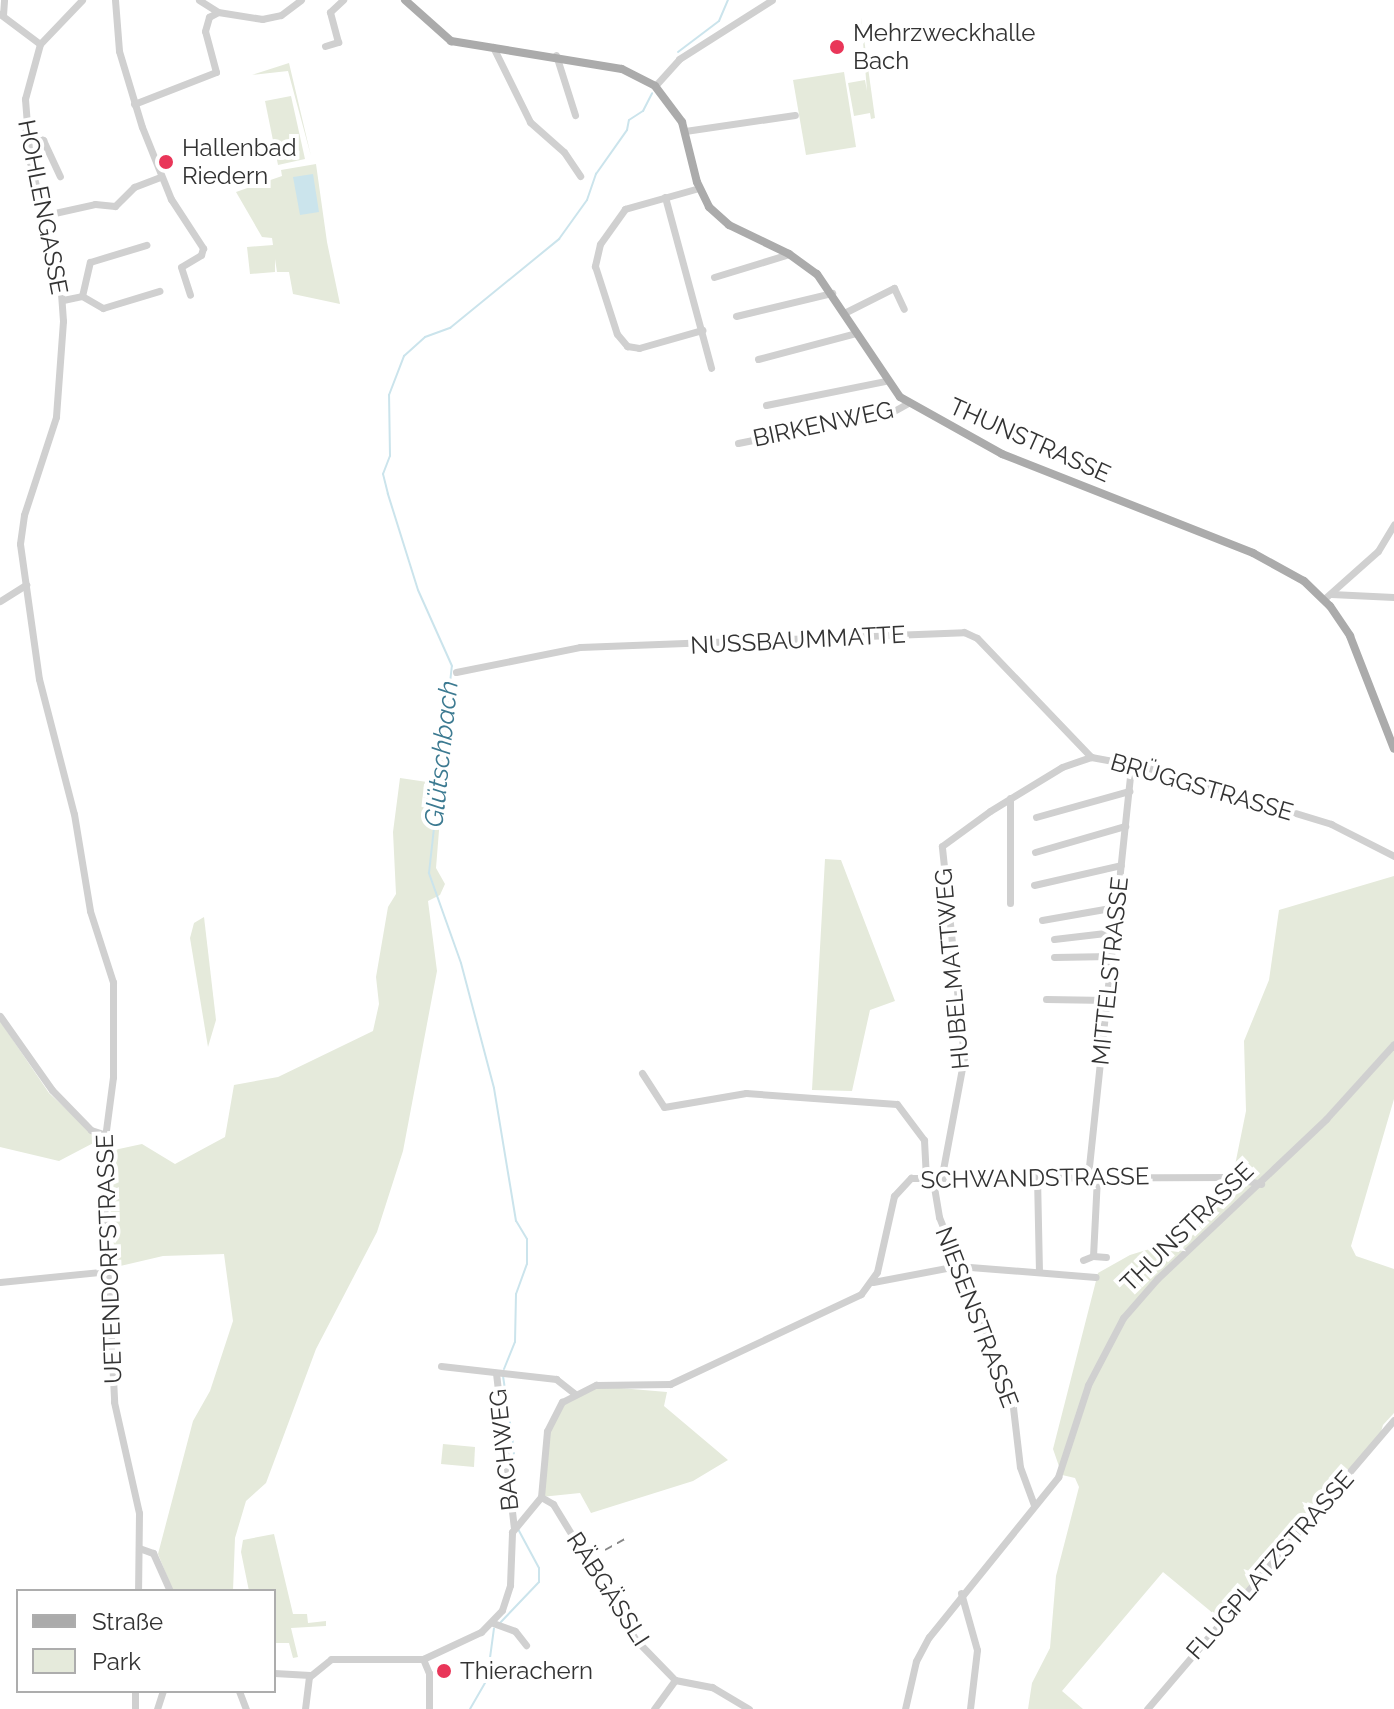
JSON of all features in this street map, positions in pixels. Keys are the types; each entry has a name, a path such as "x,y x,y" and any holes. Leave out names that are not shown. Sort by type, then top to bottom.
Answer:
{"main road":[{"path":"405,0 442,37 622,69 655,86"},
{"name":"THUNSTRASSE","path":"655,86 675,108 685,131 699,188 722,221 789,254 814,271 832,293 885,381 908,403 1002,454 1263,558 1327,596 1356,649 1394,749"}],"street":[{"path":"4,0 2,14 40,44"},
{"name":"HOHLENGASSE","path":"26,585 23,571 24,515 56,417 63,300 41,216 25,132 25,99 40,44 82,0"},
{"path":"115,0 119,51 134,104 160,177 203,248 201,255 181,267 190,295"},
{"path":"199,0 218,12 273,18 301,0"},
{"path":"325,46 339,40 330,12 343,0"},
{"path":"655,86 679,59 772,0"},
{"path":"134,104 216,72 205,31 209,17 218,12"},
{"path":"493,47 530,122 564,152 580,176"},
{"path":"556,55 575,115"},
{"path":"685,131 795,115"},
{"path":"25,132 45,142 60,176"},
{"path":"41,216 95,204 115,206 134,187 160,177"},
{"path":"699,188 625,209 597,251 596,273 617,334 627,346 639,348 702,330"},
{"path":"665,197 711,368"},
{"path":"82,296 90,262 146,245"},
{"path":"714,277 789,254"},
{"path":"844,313 894,288 904,309"},
{"path":"63,300 82,296 103,308 159,291"},
{"path":"736,316 832,293"},
{"path":"758,359 856,333"},
{"path":"766,405 885,381"},
{"name":"BIRKENWEG","path":"738,443 892,412 908,403"},
{"path":"1327,596 1378,551 1394,524"},
{"path":"0,601 26,585"},
{"name":"UETENDORFSTRASSE","path":"26,585 34,646 75,822 90,911 113,975 113,1077 103,1134 114,1402 137,1502 138,1589"},
{"path":"1327,596 1394,597"},
{"name":"NUSSBAUMMATTE","path":"456,672 572,648 964,632 977,638 1091,757"},
{"name":"BRÜGGSTRASSE","path":"1010,798 1062,767 1091,757 1331,824 1394,856"},
{"name":"MITTELSTRASSE","path":"1093,1256 1093,1176 1131,766"},
{"path":"1036,817 1129,791"},
{"path":"1010,798 1010,903"},
{"name":"HUBELMATTWEG","path":"942,1175 964,1057 942,846 1010,798"},
{"path":"1035,852 1125,826"},
{"path":"1034,885 1121,865"},
{"path":"1042,920 1116,907"},
{"path":"1054,939 1114,932"},
{"path":"1054,957 1111,956"},
{"path":"1046,999 1107,1000"},
{"path":"0,1016 52,1090 91,1130 103,1134"},
{"name":"THUNSTRASSE","path":"905,1709 919,1654 961,1593 1063,1466 1088,1385 1123,1318 1157,1279 1261,1184 1394,1044"},
{"name":"NIESENSTRASSE","path":"642,1073 664,1107 746,1093 890,1102 906,1111 924,1140 937,1211 1010,1393 1022,1477 1034,1505"},
{"name":"SCHWANDSTRASSE","path":"873,1282 894,1196 906,1181 929,1175 1245,1178 1261,1184"},
{"path":"1037,1176 1039,1269"},
{"path":"1083,1260 1092,1260 1093,1256 1106,1257"},
{"path":"276,1673 310,1675 341,1657 423,1659 495,1624 508,1595 514,1528 541,1497 549,1423 574,1393 606,1384 656,1386 680,1381 856,1297 873,1282 957,1266 1096,1277"},
{"path":"0,1282 111,1271"},
{"path":"441,1366 556,1379 574,1393"},
{"name":"BACHWEG","path":"501,1373 514,1528"},
{"name":"FLUGPLATZSTRASSE","path":"1147,1709 1394,1420"},
{"name":"RÄBGÄSSLI","path":"541,1497 553,1504 636,1640 675,1680"},
{"path":"139,1548 153,1553 169,1589"},
{"path":"961,1593 977,1650 970,1709"},
{"path":"495,1624 515,1631 526,1645"},
{"path":"423,1659 429,1675 429,1709"},
{"path":"305,1709 310,1675"},
{"path":"654,1709 675,1680 712,1687 749,1709"}],"green space":[{"path":"861,17 875,118 871,119 870,113 854,116 848,83 865,80 867,91"},
{"path":"289,63 311,156 288,71 252,75"},
{"path":"844,72 856,147 806,155 793,80"},
{"path":"291,96 305,159 278,165 265,101"},
{"path":"316,164 340,304 293,294 289,272 277,272 275,259 275,272 250,274 247,247 273,245 272,238 262,237 236,192 282,176 281,170"},
{"path":"439,756 445,756 436,868 445,884 440,895 428,901 437,971 403,1151 377,1232 316,1349 266,1483 246,1501 235,1538 233,1589 172,1589 158,1554 193,1421 210,1391 233,1321 224,1254 163,1256 116,1267 105,1152 142,1144 175,1164 225,1137 234,1085 278,1077 373,1031 379,1004 376,977 388,907 396,894 393,832 400,778 434,783"},
{"path":"825,859 841,860 895,1001 870,1010 852,1091 812,1090"},
{"path":"1394,876 1394,1099 1351,1246 1356,1256 1394,1269 1394,1413 1383,1425 1377,1445 1220,1619 1163,1572 1062,1691 1083,1709 1028,1709 1032,1683 1050,1648 1056,1576 1079,1487 1075,1478 1062,1475 1053,1449 1098,1273 1130,1255 1192,1236 1233,1175 1246,1111 1244,1041 1269,980 1279,910"},
{"path":"204,917 216,1020 208,1047 190,938 194,923"},
{"path":"0,1021 49,1093 99,1140 59,1161 0,1147"},
{"path":"596,1386 667,1392 664,1406 728,1460 693,1481 591,1513 580,1493 541,1497 545,1444 562,1402"},
{"path":"443,1444 475,1447 474,1467 441,1464"},
{"path":"274,1534 293,1614 307,1614 308,1623 326,1621 326,1626 291,1628 298,1657 293,1658 289,1643 276,1643 276,1589 249,1589 241,1552 243,1540"}],"water":[{"path":"313,174 319,212 300,215 293,177"}],"waterway":[{"name":"Glütschbach","path":"678,52 719,21 728,0"},
{"name":"Glütschbach","path":"504,1369 515,1342 516,1294 527,1264 527,1239 516,1221 494,1088 461,963 429,873 452,666 418,590 383,474 390,456 389,395 404,356 425,337 450,328 559,239 587,200 596,174 627,130 629,120 643,111 652,93"},
{"name":"Glütschbach","path":"503,1376 514,1450 513,1488"},
{"name":"Glütschbach","path":"499,1624 539,1582 539,1568 518,1529"},
{"name":"Glütschbach","path":"470,1709 487,1680 494,1628"}],"railway":[{"path":"605,1550 628,1537"}],"place":[{"name":"Mehrzweckhalle Bach","path":"837,47"},
{"name":"Hallenbad Riedern","path":"166,162"},
{"name":"Thierachern","path":"444,1671"}]}
